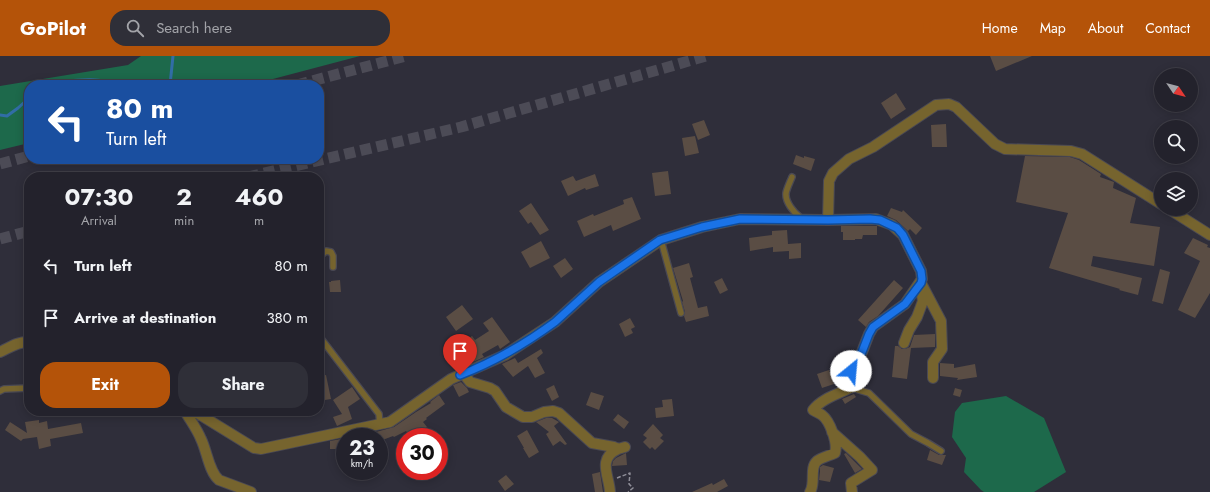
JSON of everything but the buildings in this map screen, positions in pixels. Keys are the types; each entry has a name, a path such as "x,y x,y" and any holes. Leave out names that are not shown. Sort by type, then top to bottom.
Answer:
{"street":[{"path":"828,220 829,180 833,173 849,159 873,147 936,105 942,104 949,104 956,107 1000,147 1005,149 1076,152 1154,200"},
{"path":"1180,216 1210,235"},
{"path":"202,416 254,448 260,449 380,425 394,420 451,379 505,355 547,328 599,282 660,240 702,227 740,219 876,219 897,228 903,235 921,271 922,279 923,301 904,343"},
{"path":"921,283 941,321 942,349 933,362 933,378"},
{"path":"810,492 816,462 835,453 836,446 828,423 824,417 813,410 822,402 850,388 854,388 855,384 851,371 852,364 862,352 873,327 905,304 921,283"},
{"path":"0,352 18,343 24,342"},
{"path":"463,374 470,382 495,391 506,407 523,417 532,417 544,412 559,413 592,442 622,448 612,452 606,460 605,467 610,492"},
{"path":"188,416 200,437 216,478 251,492"},
{"path":"832,432 872,470 851,483 852,492"}],"lane":[{"path":"792,177 786,192 787,200 796,214 804,220"},
{"path":"660,240 681,313"},
{"path":"324,253 326,251 331,252 333,256 333,267"},
{"path":"324,342 379,414 380,425"},
{"path":"0,391 4,389 24,388"},
{"path":"850,388 869,394 911,434 941,451"}],"path":[{"path":"608,480 616,479 630,473 629,484 633,488 628,492"}],"green space":[{"path":"141,56 360,56 269,80 37,80 128,65"},
{"path":"24,82 24,144 0,150 0,86"},
{"path":"1006,396 1044,418 1066,472 1034,492 984,492 981,490 964,472 966,458 952,437 955,412 962,403"}],"waterway":[{"path":"171,80 173,56"},
{"path":"91,80 101,80"},
{"path":"0,115 7,116 24,103"}],"tunnel":[{"path":"316,80 406,56"},
{"path":"324,159 461,127 706,56"},
{"path":"0,164 24,157"},
{"path":"269,172 303,164"},
{"path":"0,239 24,232"}],"route":[{"path":"460,375 496,360 547,328 599,282 660,240 702,227 740,219 876,219 892,225 903,235 921,271 922,279 921,283 905,304 873,327 864,349 852,364 851,371"}]}
